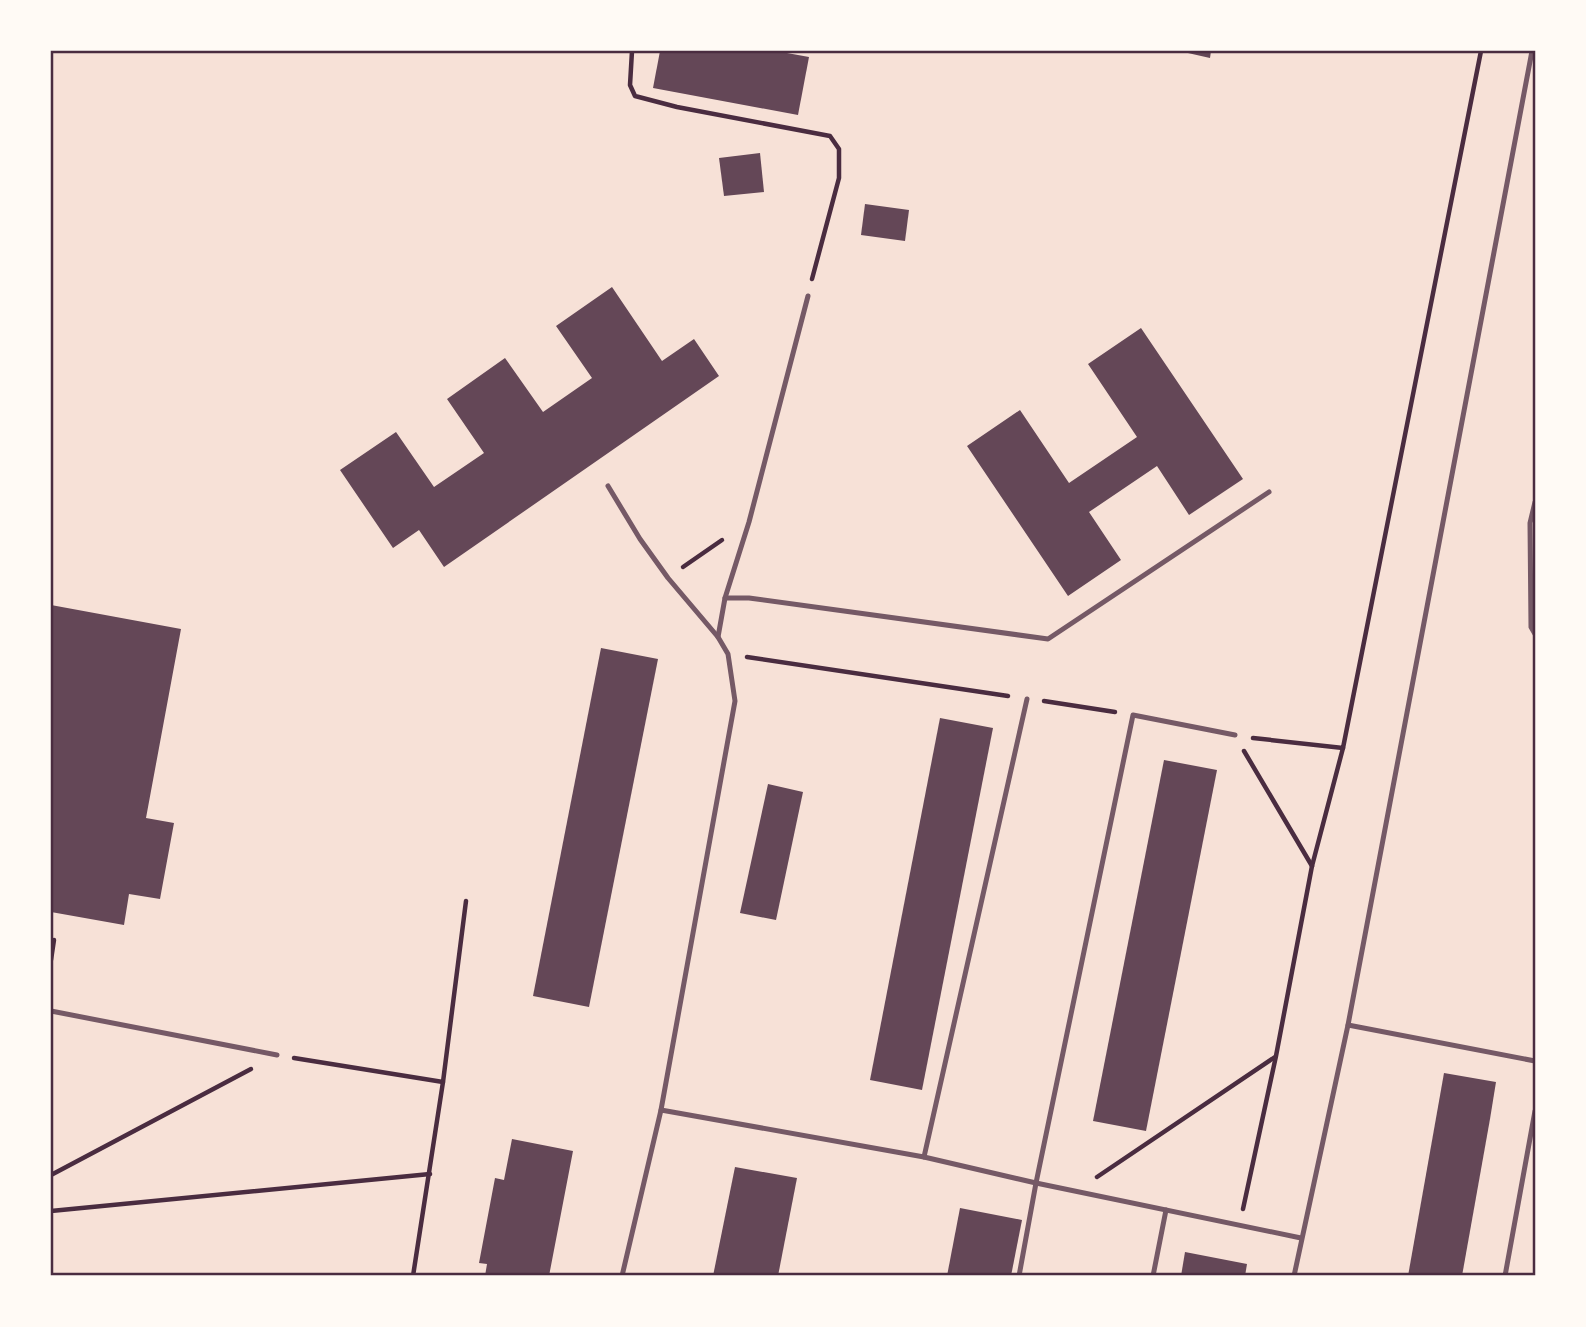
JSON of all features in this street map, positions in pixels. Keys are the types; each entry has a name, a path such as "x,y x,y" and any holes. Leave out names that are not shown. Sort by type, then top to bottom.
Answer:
{"lane":[{"path":"1294,1276 1348,1025 1532,51"},
{"path":"718,637 725,598 749,522 808,296"},
{"path":"608,486 640,539 668,578 718,637 728,654 735,701 661,1110 622,1276"},
{"path":"725,598 748,598 1048,639 1269,492"},
{"path":"1535,502 1530,523 1531,627 1535,634"},
{"path":"924,1157 1027,699"},
{"path":"1019,1276 1133,715 1235,735"},
{"path":"51,1011 277,1055"},
{"path":"1348,1025 1535,1060"},
{"path":"661,1110 924,1157 1301,1238"},
{"path":"1505,1276 1535,1111"},
{"path":"1153,1276 1166,1210"}],"path":[{"path":"632,51 631,85 635,96 677,107 830,136 839,149 839,178 808,296"},
{"path":"1240,1225 1312,866 1343,748 1481,51"},
{"path":"668,578 749,522"},
{"path":"728,654 1133,715"},
{"path":"1235,735 1343,748"},
{"path":"1235,735 1312,866"},
{"path":"413,1276 430,1174 466,901"},
{"path":"51,960 54,940"},
{"path":"51,1175 277,1055 443,1082"},
{"path":"1075,1191 1276,1056"},
{"path":"51,1211 430,1174"}],"building":[{"path":"660,51 776,51 809,57 798,115 653,88"},
{"path":"1179,51 1211,51 1210,58"},
{"path":"760,153 764,192 724,196 719,158"},
{"path":"865,204 909,210 905,241 861,235"},
{"path":"612,287 662,361 694,339 719,376 444,567 419,530 393,548 340,470 396,432 434,487 484,453 447,399 505,358 543,412 592,378 556,326"},
{"path":"1141,328 1243,479 1189,515 1157,466 1089,512 1121,560 1068,596 967,446 1020,410 1069,483 1137,437 1088,364"},
{"path":"51,605 181,629 146,818 174,823 160,899 129,894 124,925 51,912"},
{"path":"601,648 658,659 589,1007 533,996"},
{"path":"940,718 993,728 922,1090 870,1080"},
{"path":"1164,760 1217,770 1146,1131 1093,1121"},
{"path":"768,784 803,792 776,920 740,913"},
{"path":"1444,1073 1496,1082 1490,1119 1462,1276 1408,1276"},
{"path":"512,1139 573,1151 549,1276 485,1276 487,1264 479,1263 495,1178 504,1180"},
{"path":"735,1167 797,1178 778,1276 713,1276"},
{"path":"960,1208 1022,1220 1011,1276 947,1276"},
{"path":"1185,1252 1247,1264 1245,1276 1181,1276"}]}
